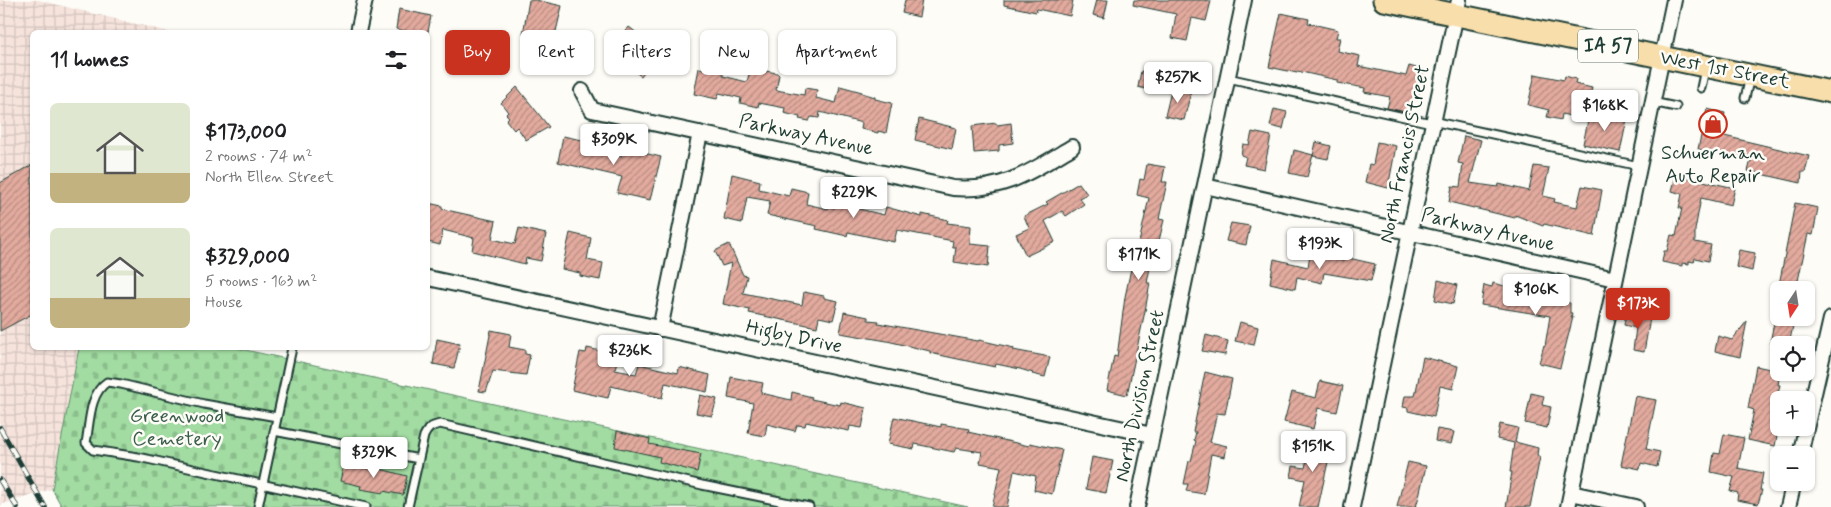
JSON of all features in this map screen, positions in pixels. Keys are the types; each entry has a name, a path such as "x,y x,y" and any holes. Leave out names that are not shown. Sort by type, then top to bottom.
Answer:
{"main road":[{"name":"West 1st Street","path":"1384,0 1457,8 1661,58 1831,92"}],"street":[{"path":"358,30 365,0"},
{"name":"North Division Street","path":"1137,507 1244,0"},
{"path":"1568,507 1674,0"},
{"name":"North Francis Street","path":"1352,507 1457,8"},
{"name":"Parkway Avenue","path":"582,91 592,110 943,186 971,189 991,187 1024,175 1072,146"},
{"path":"660,329 700,133"},
{"name":"Parkway Avenue","path":"1205,186 1615,279"},
{"name":"Higby Drive","path":"430,278 1152,435"},
{"path":"1802,446 1831,319"},
{"path":"1788,507 1792,491"},
{"path":"1571,493 1636,507"}],"lane":[{"path":"1701,88 1705,66"},
{"path":"1746,98 1750,76"},
{"path":"1228,78 1639,166"},
{"path":"1652,102 1676,107"},
{"path":"258,507 292,350"},
{"path":"277,417 204,404 107,382 100,387 94,398 86,443 93,450 138,457 366,507"},
{"path":"408,507 424,436 433,425 440,424 810,507"},
{"path":"274,431 419,459"}],"shaded area":[{"path":"0,0 38,0 161,30 30,30 30,350 79,350 52,489 0,505"}],"green space":[{"name":"Greenwood Cemetery","path":"79,350 245,350 968,507 62,507 52,489"}],"building":[{"path":"529,0 562,6 556,30 524,30"},
{"path":"905,0 922,0 919,17 902,13"},
{"path":"1004,0 1073,0 1070,16 1037,9 1036,12 1004,5"},
{"path":"1097,0 1108,0 1104,18 1093,15"},
{"path":"1134,0 1211,1 1206,21 1192,18 1187,41 1172,38 1176,14 1133,5"},
{"path":"399,9 431,16 428,30 396,29"},
{"path":"1281,13 1309,19 1308,23 1338,30 1336,38 1340,38 1337,51 1360,56 1358,66 1406,76 1409,66 1424,70 1418,100 1412,99 1409,113 1387,108 1390,97 1364,92 1365,88 1337,83 1337,80 1297,71 1297,73 1269,67"},
{"path":"699,68 700,75 723,75 747,82 749,75 768,75 768,71 777,73 779,75 776,90 804,95 805,88 817,90 816,98 836,103 840,86 892,103 886,133 878,131 878,133 861,129 862,123 820,112 819,118 811,117 809,121 784,113 785,108 759,103 758,107 740,103 741,98 719,93 717,99 694,94"},
{"path":"1141,71 1157,75 1153,91 1138,87"},
{"path":"1535,74 1564,80 1565,76 1576,79 1575,84 1592,88 1585,120 1562,114 1561,120 1547,117 1549,110 1528,105"},
{"path":"517,87 549,127 526,140 517,127 514,130 506,120 509,117 506,114 508,112 501,103"},
{"path":"1172,87 1191,92 1184,120 1165,116"},
{"path":"1274,109 1287,112 1283,129 1270,126"},
{"path":"1707,109 1725,113 1720,135 1809,156 1805,172 1802,172 1801,183 1748,171 1751,160 1698,149"},
{"path":"1590,111 1627,119 1620,152 1583,144"},
{"path":"919,119 956,128 952,149 915,140"},
{"path":"996,123 997,125 1011,123 1013,143 999,145 999,151 974,153 972,126"},
{"path":"1252,132 1271,136 1264,169 1244,165 1246,157 1241,155 1243,144 1249,145"},
{"path":"563,136 596,143 595,149 621,157 622,148 661,157 650,200 617,193 622,177 558,162"},
{"path":"1464,136 1481,140 1470,183 1498,187 1499,184 1529,191 1534,166 1549,168 1543,196 1555,199 1554,202 1577,207 1582,186 1602,190 1594,236 1544,224 1543,226 1515,215 1515,218 1449,202 1452,186 1460,187 1463,164 1458,163"},
{"path":"1316,142 1331,146 1328,159 1313,156"},
{"path":"1377,142 1396,146 1388,188 1365,182 1369,164 1373,165"},
{"path":"1294,150 1313,155 1307,177 1289,173"},
{"path":"1147,164 1165,167 1162,182 1167,182 1159,219 1164,220 1156,253 1153,252 1147,283 1150,283 1145,311 1127,395 1107,390 1114,356 1117,357 1125,297 1149,198 1137,195 1140,179 1144,180"},
{"path":"30,166 30,315 0,331 0,183"},
{"path":"732,174 760,181 759,189 789,196 791,188 808,192 806,204 828,209 829,206 834,208 837,197 856,202 855,208 884,215 886,207 922,217 922,214 948,220 947,223 971,226 970,244 990,246 988,267 954,262 956,247 952,247 953,241 897,230 894,242 848,232 847,236 816,229 817,226 767,215 770,201 747,197 742,223 724,219"},
{"path":"1676,175 1735,188 1731,205 1701,198 1695,230 1695,242 1711,245 1708,261 1695,258 1694,262 1689,261 1689,264 1682,263 1682,266 1662,262 1664,251 1667,251 1671,235 1676,236 1682,208 1679,208 1682,194 1672,191"},
{"path":"1079,183 1087,194 1079,198 1084,204 1066,216 1062,211 1045,221 1055,242 1026,256 1016,234 1029,228 1024,216 1048,204 1046,202"},
{"path":"430,203 442,206 442,209 496,221 492,239 515,244 519,228 546,234 541,261 526,258 525,264 472,251 474,238 443,230 440,245 430,242"},
{"path":"1795,203 1818,208 1813,235 1808,234 1798,281 1780,281"},
{"path":"1231,223 1250,226 1246,245 1226,241"},
{"path":"570,233 591,238 587,260 603,263 600,280 580,276 580,273 562,269"},
{"path":"729,244 743,275 747,276 743,293 802,305 804,292 824,296 824,298 838,301 833,320 819,317 817,327 749,313 750,310 723,304 731,263 722,266 715,251"},
{"path":"1739,250 1755,253 1752,271 1736,267"},
{"path":"1310,254 1343,261 1344,257 1375,264 1371,281 1324,273 1322,283 1297,277 1295,289 1270,283 1274,259 1308,267"},
{"path":"1438,280 1457,285 1453,304 1435,300"},
{"path":"1493,283 1531,293 1544,294 1570,303 1570,313 1572,313 1571,317 1573,317 1560,368 1539,363 1545,346 1550,316 1481,305 1484,285 1492,287"},
{"path":"844,312 868,317 868,320 879,321 878,323 979,340 1014,348 1013,350 1050,357 1045,377 1020,369 996,364 995,367 930,353 930,351 887,341 840,333"},
{"path":"1626,313 1650,318 1644,352 1633,350 1636,328 1624,325"},
{"path":"1747,321 1740,357 1715,351 1718,336 1732,340"},
{"path":"1240,322 1258,327 1254,345 1235,341"},
{"path":"1773,326 1793,326 1791,336 1771,336"},
{"path":"491,330 511,334 509,347 525,350 525,354 530,355 526,375 493,371 486,392 479,391"},
{"path":"1206,335 1228,341 1225,355 1202,351"},
{"path":"437,339 460,344 454,368 433,364"},
{"path":"587,348 614,354 613,359 617,360 615,370 636,374 639,364 678,373 679,367 710,375 707,392 665,383 662,398 611,386 608,398 572,390 580,352 586,353"},
{"path":"1423,357 1458,366 1453,389 1440,386 1434,417 1408,411 1408,408 1403,407 1405,396 1415,396"},
{"path":"1756,366 1770,369 1770,381 1779,381 1778,385 1780,385 1779,391 1770,391 1770,436 1777,436 1775,446 1748,440 1754,410 1748,408"},
{"path":"1205,372 1232,379 1225,414 1217,413 1210,442 1227,446 1225,457 1211,454 1204,494 1186,491 1188,484 1184,484 1196,441 1194,440 1196,432 1193,432"},
{"path":"731,377 763,383 761,393 791,400 792,392 812,397 811,399 840,405 841,402 866,408 862,428 850,426 849,431 806,422 805,426 797,425 795,431 767,424 765,436 748,433 753,403 728,398"},
{"path":"1320,381 1343,386 1337,412 1318,408 1313,429 1284,422 1292,392 1316,398"},
{"path":"1531,393 1544,396 1542,405 1551,407 1547,428 1525,423"},
{"path":"700,395 717,399 712,416 696,413"},
{"path":"1635,396 1656,400 1646,449 1660,452 1657,467 1641,463 1640,469 1621,465"},
{"path":"894,417 941,427 941,424 969,429 968,432 1029,446 1030,443 1062,450 1052,494 1034,490 1036,476 1014,471 1007,507 992,507 1001,467 980,463 982,452 956,448 954,452 915,444 914,449 888,444"},
{"path":"1500,424 1518,428 1515,442 1538,448 1537,455 1540,457 1530,507 1506,507 1512,472 1510,472 1514,443 1497,439"},
{"path":"1437,429 1454,432 1451,444 1435,441"},
{"path":"617,431 650,439 649,444 701,454 697,472 659,462 660,457 615,447"},
{"path":"1724,434 1744,438 1738,468 1763,473 1760,490 1762,490 1758,504 1737,500 1738,493 1730,491 1734,477 1711,472 1714,453 1720,454"},
{"path":"1311,440 1332,444 1318,507 1299,507 1305,480 1291,477 1293,466 1305,468"},
{"path":"1092,457 1113,461 1106,493 1086,489"},
{"path":"1408,462 1426,466 1419,496 1416,507 1397,507"},
{"path":"344,464 368,469 369,466 407,476 403,495 360,489 361,486 340,481"}],"railway":[{"path":"0,428 45,507"},
{"path":"0,480 17,507"}],"place":[{"name":"Schuerman Auto Repair","path":"1713,124"}]}
